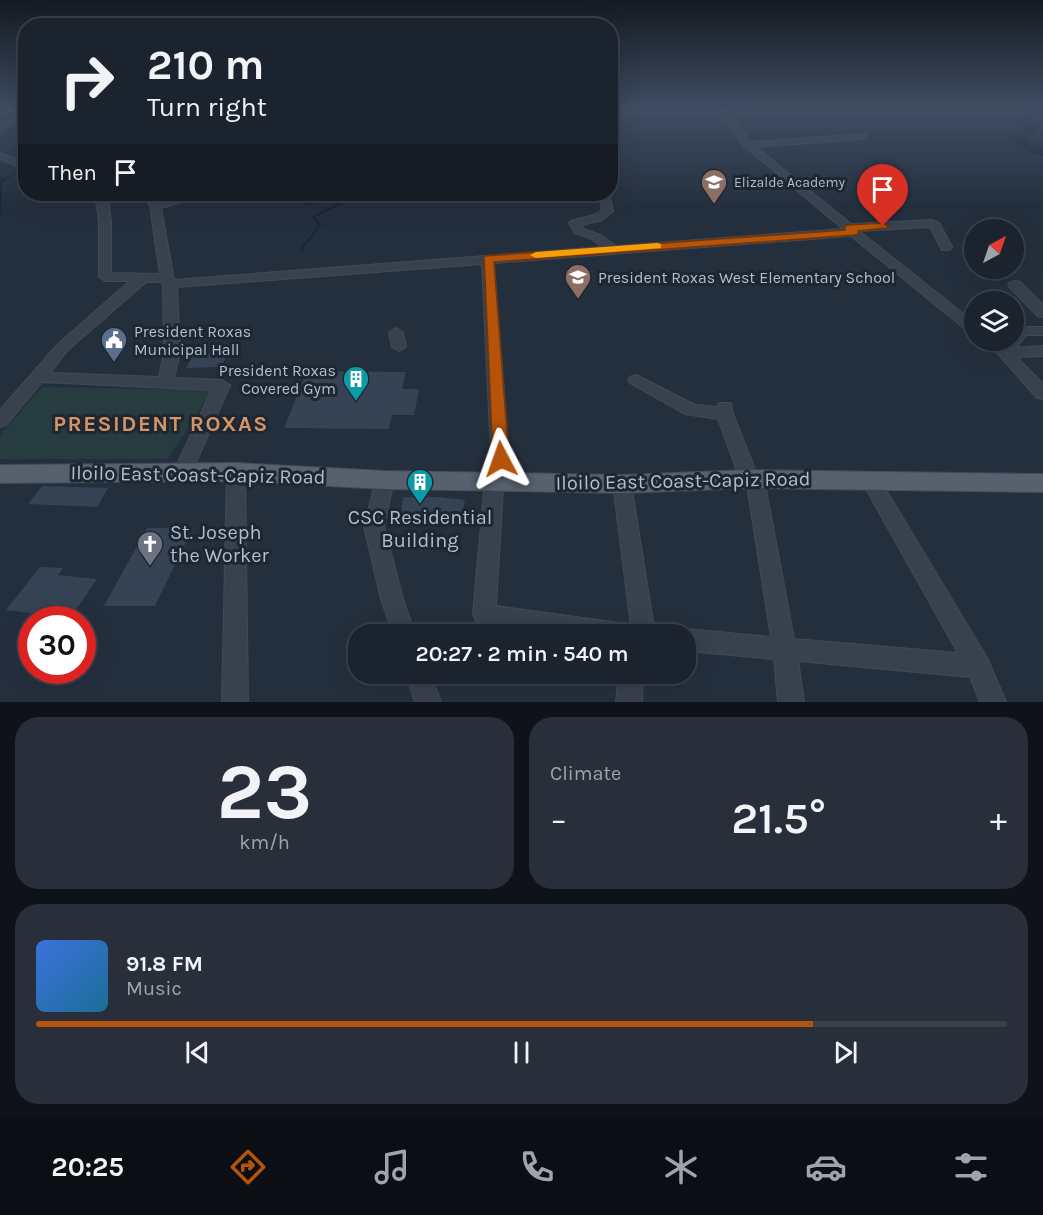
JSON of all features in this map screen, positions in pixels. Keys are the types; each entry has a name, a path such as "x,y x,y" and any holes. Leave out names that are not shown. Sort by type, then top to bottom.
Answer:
{"main road":[{"name":"Iloilo East Coast-Capiz Road","path":"0,474 183,471 385,480 622,484 752,479 1043,483"}],"street":[{"path":"746,142 765,161 964,321"},
{"path":"749,146 798,142"},
{"path":"0,156 18,164"},
{"path":"101,201 105,277 142,277 168,281 488,259 932,224 935,225 945,248"},
{"path":"152,201 155,206 168,281 172,352 165,384"},
{"path":"155,206 172,201"},
{"path":"605,201 608,211 598,218 575,223 579,231 596,237 612,249"},
{"path":"488,259 498,481 484,614 552,624"},
{"path":"0,421 63,347 142,277"},
{"path":"1015,285 1043,313"},
{"path":"1024,331 1043,332"},
{"path":"1024,349 1043,351"},
{"path":"1000,351 1043,394"},
{"path":"38,376 222,385 183,471"},
{"path":"636,380 691,410 725,411 752,479 784,647 791,702"},
{"path":"236,472 236,702"},
{"path":"385,480 374,526 401,624"},
{"path":"870,480 978,666 993,702"},
{"path":"622,484 643,624"},
{"path":"696,641 978,666"},
{"path":"422,684 428,702"},
{"path":"629,702 630,684"}],"green space":[{"path":"42,387 212,390 168,459 0,459 0,435"}],"water":[{"path":"297,201 324,201 310,205"}],"building":[{"path":"228,353 221,367 186,368 193,354"},
{"name":"President Roxas Covered Gym","path":"307,371 406,372 402,389 419,389 414,415 392,415 389,429 284,428"},
{"path":"42,486 108,488 97,507 28,504"},
{"path":"403,497 465,500 462,516 438,515 439,512 401,513"},
{"name":"St. Joseph the Worker","path":"147,528 193,528 155,606 104,606"},
{"path":"40,567 63,568 58,575 97,579 79,606 18,606 18,612 6,610"}],"waterway":[{"path":"1022,142 1043,152"},
{"path":"2,180 18,173"},
{"path":"0,213 1,181 5,179"},
{"path":"301,250 320,225 313,217 345,201"}],"slow traffic":[{"path":"536,255 657,246"}],"place":[{"name":"Elizalde Academy","path":"714,205"},
{"name":"President Roxas West Elementary School","path":"578,300"},
{"name":"President Roxas Municipal Hall","path":"114,363"},
{"name":"President Roxas Covered Gym","path":"356,402"},
{"name":"CSC Residential Building","path":"420,505"},
{"name":"St. Joseph the Worker","path":"150,567"}],"district":[{"name":"PRESIDENT ROXAS","path":"161,424"}],"route":[{"path":"501,459 488,259 854,232 849,228 883,226"}]}
